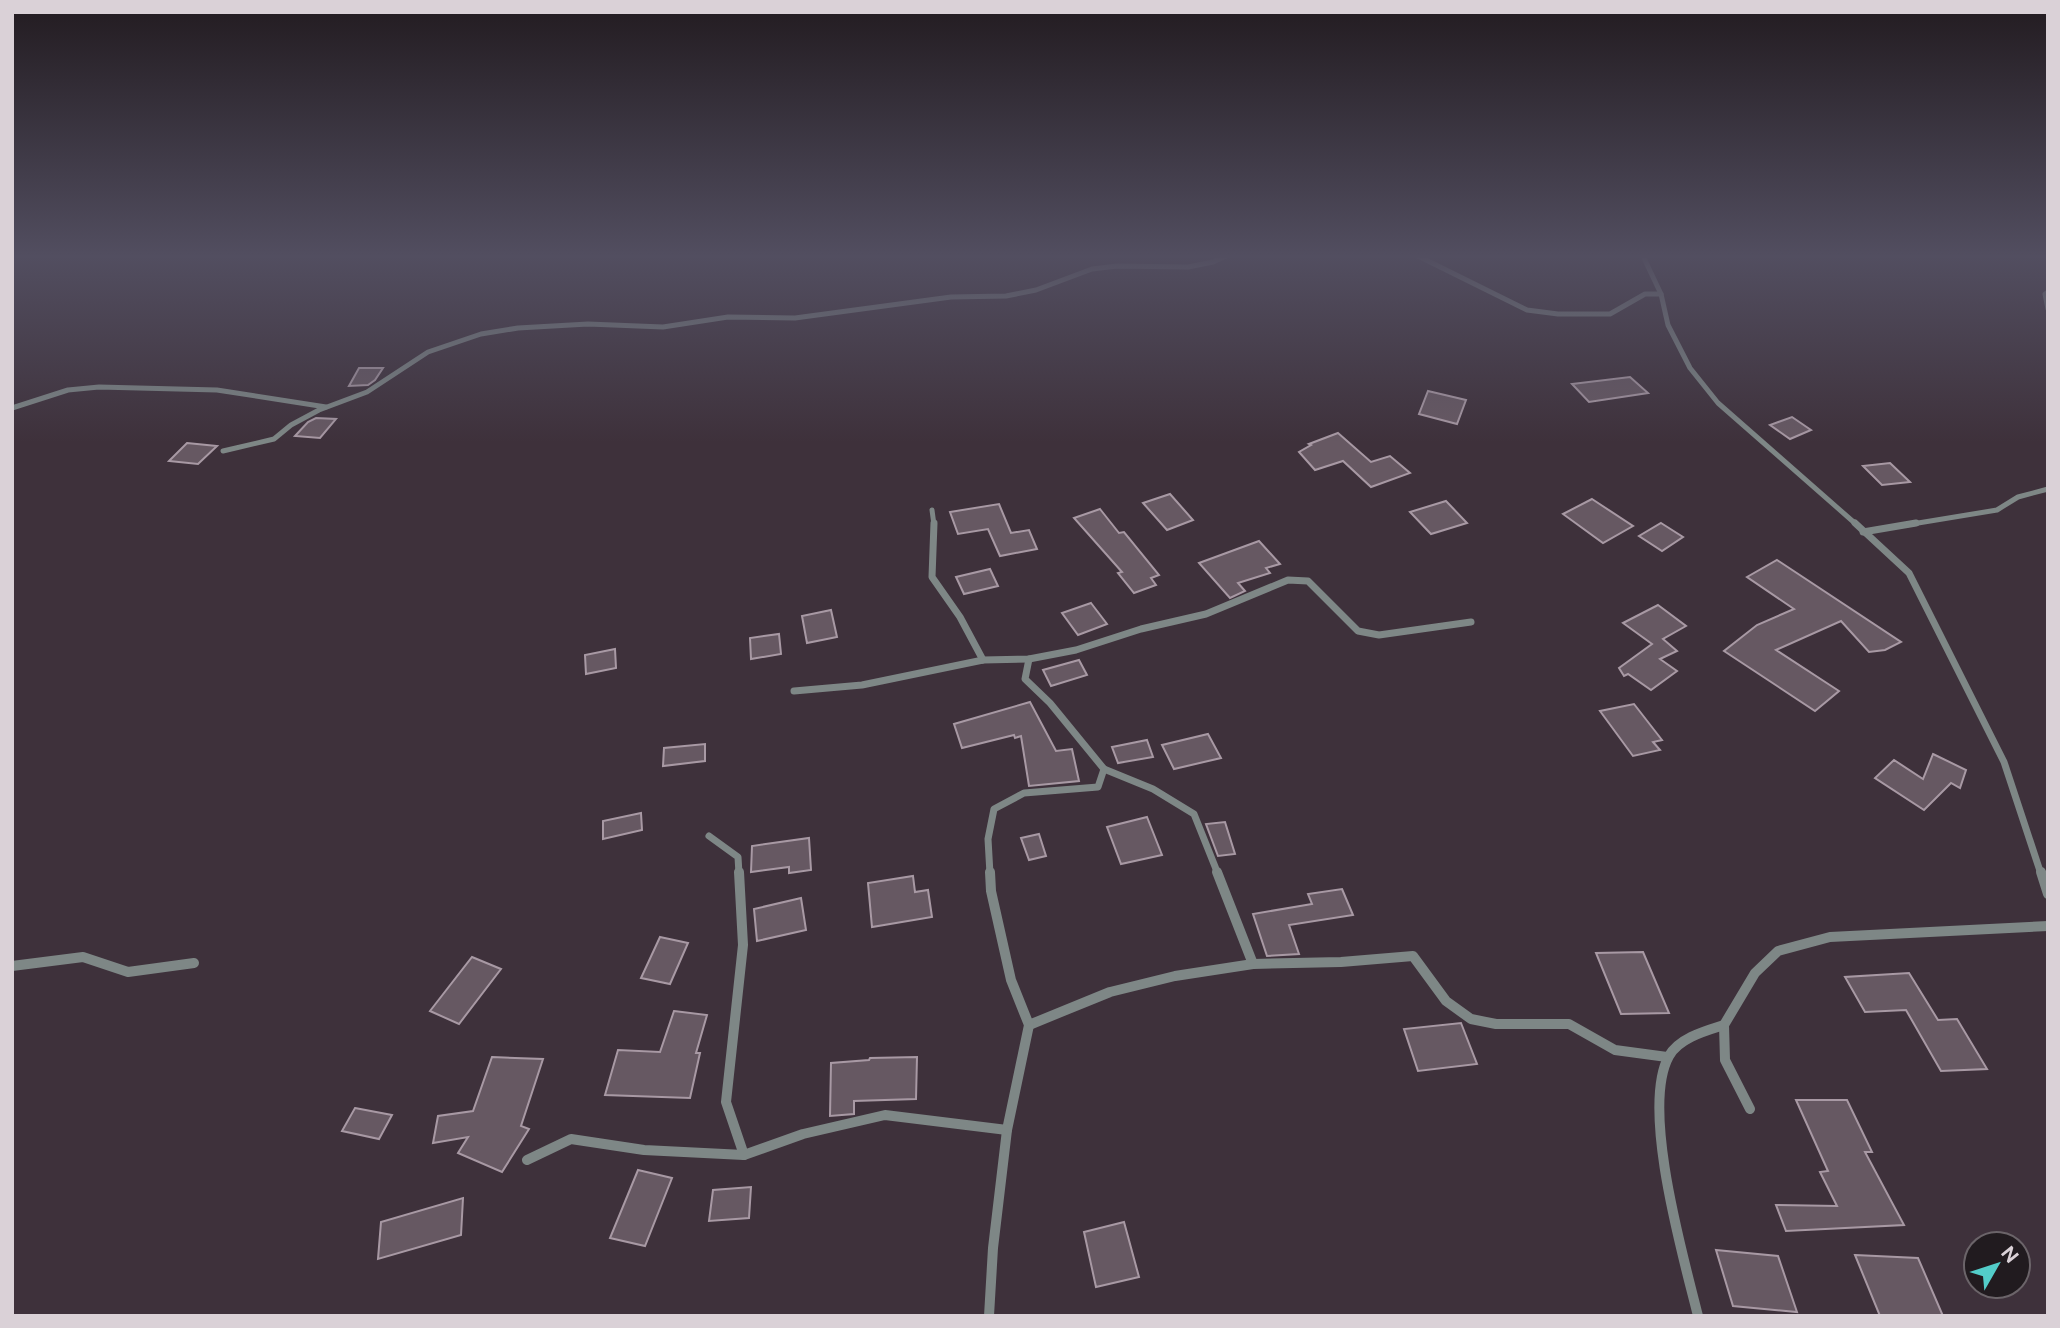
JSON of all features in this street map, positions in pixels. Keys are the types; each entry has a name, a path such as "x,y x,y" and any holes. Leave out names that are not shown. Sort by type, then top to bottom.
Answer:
{"street":[{"path":"223,451 274,439 292,425 327,407 367,392 428,352 481,334 519,328 587,324 663,327 722,318"},
{"path":"1666,318 1690,368 1718,403 1801,473 1909,573 2004,762 2048,894"},
{"path":"12,408 68,390 99,387 217,390 327,407"},
{"path":"1863,532 1997,510 2018,496 2048,489"},
{"path":"932,510 936,533 932,577 960,617 982,660"},
{"path":"794,691 862,685 982,660 1029,659 1076,650 1141,629 1206,614 1288,580 1308,581 1357,632 1379,635 1471,622"},
{"path":"1029,659 1025,679 1050,703 1104,769 1153,789 1194,814 1253,964"},
{"path":"989,1316 993,1248 1007,1130 1029,1025 1011,980 991,891 988,839 994,809 1024,793 1098,787 1104,769"},
{"path":"709,836 738,857 743,945 726,1102 744,1156"},
{"path":"1750,1109 1725,1060 1724,1025 1755,973 1778,950 1830,937 2048,926"},
{"path":"1029,1025 1110,992 1175,976 1253,964 1341,962 1413,956 1426,967 1433,985 1461,1016 1493,1024 1564,1023 1589,1031 1609,1047 1667,1057"},
{"path":"12,966 83,957 128,972 194,963"},
{"path":"1698,1316 1671,1204 1658,1100 1667,1057 1691,1035 1724,1025"},
{"path":"527,1160 571,1139 643,1150 744,1156 803,1133 885,1115 1007,1130"}],"building":[{"path":"359,368 383,368 368,385 349,386"},
{"path":"1630,377 1648,393 1589,402 1572,384"},
{"path":"1428,391 1466,400 1457,424 1419,414"},
{"path":"1792,417 1811,430 1790,439 1770,425"},
{"path":"316,418 336,419 320,438 295,436 308,422"},
{"path":"1338,433 1371,462 1390,456 1410,473 1371,487 1343,461 1315,470 1299,452 1311,445 1309,444"},
{"path":"187,443 217,446 198,464 169,461"},
{"path":"1890,463 1910,482 1882,485 1863,466"},
{"path":"1170,494 1193,520 1167,530 1143,503"},
{"path":"1592,499 1633,526 1603,543 1563,514"},
{"path":"1446,501 1467,523 1431,534 1410,512"},
{"path":"999,504 1011,533 1029,530 1037,549 1000,556 988,529 958,534 950,512"},
{"path":"1100,509 1119,533 1124,532 1159,575 1151,578 1156,585 1134,593 1118,573 1122,572 1074,518"},
{"path":"1661,523 1683,537 1662,551 1639,536"},
{"path":"1259,541 1280,564 1266,568 1270,573 1238,583 1245,591 1230,598 1199,563"},
{"path":"1777,560 1901,642 1885,650 1869,652 1841,621 1776,650 1839,691 1815,711 1724,651 1757,625 1794,609 1747,577"},
{"path":"990,569 998,586 964,594 956,577"},
{"path":"1091,603 1107,624 1078,635 1062,613"},
{"path":"1658,605 1686,626 1663,639 1677,651 1660,659 1677,671 1651,690 1628,674 1624,676 1619,668 1652,644 1623,623"},
{"path":"831,610 837,637 807,643 802,616"},
{"path":"779,634 781,654 751,659 750,638"},
{"path":"615,649 616,668 586,674 585,655"},
{"path":"1079,660 1087,675 1051,686 1043,670"},
{"path":"1030,702 1056,751 1072,749 1079,781 1029,786 1021,736 1015,738 1014,735 962,748 954,724"},
{"path":"1634,704 1662,740 1653,742 1660,750 1633,756 1600,711"},
{"path":"1208,734 1221,758 1174,769 1162,745"},
{"path":"1147,740 1153,757 1118,763 1112,747"},
{"path":"705,744 705,761 663,766 664,748"},
{"path":"1933,754 1966,770 1960,788 1951,783 1924,810 1875,778 1894,760 1923,779"},
{"path":"641,813 642,830 603,839 603,821"},
{"path":"1147,817 1162,855 1121,864 1107,827"},
{"path":"1225,822 1235,854 1218,856 1206,824"},
{"path":"1039,834 1046,856 1029,860 1021,838"},
{"path":"809,838 811,870 789,873 789,867 751,872 752,846"},
{"path":"913,876 915,892 928,890 932,917 872,927 868,883"},
{"path":"1342,889 1353,915 1289,925 1299,954 1267,956 1253,914 1312,904 1308,894"},
{"path":"801,898 806,930 757,941 754,909"},
{"path":"660,937 688,943 670,984 641,978"},
{"path":"1643,952 1669,1013 1621,1014 1596,953"},
{"path":"472,957 501,969 459,1024 430,1011"},
{"path":"1909,973 1938,1020 1957,1019 1987,1069 1941,1071 1906,1010 1865,1012 1845,977"},
{"path":"674,1011 707,1015 696,1053 700,1053 690,1098 605,1095 618,1050 660,1052"},
{"path":"1461,1023 1477,1064 1418,1071 1404,1029"},
{"path":"492,1057 543,1059 521,1126 529,1129 502,1172 458,1153 468,1137 433,1143 438,1116 473,1111"},
{"path":"917,1057 916,1099 854,1101 854,1114 830,1116 831,1063 870,1058"},
{"path":"1796,1100 1847,1100 1872,1152 1865,1152 1904,1225 1786,1231 1776,1205 1837,1206 1820,1172 1828,1171"},
{"path":"355,1108 392,1115 379,1139 342,1131"},
{"path":"638,1170 672,1178 645,1246 610,1238"},
{"path":"751,1187 749,1218 709,1221 713,1190"},
{"path":"463,1198 461,1235 378,1259 381,1222"},
{"path":"1124,1222 1139,1277 1096,1287 1084,1232"},
{"path":"1716,1250 1778,1256 1797,1312 1733,1306"},
{"path":"1855,1255 1918,1258 1943,1316 1880,1316"}]}
